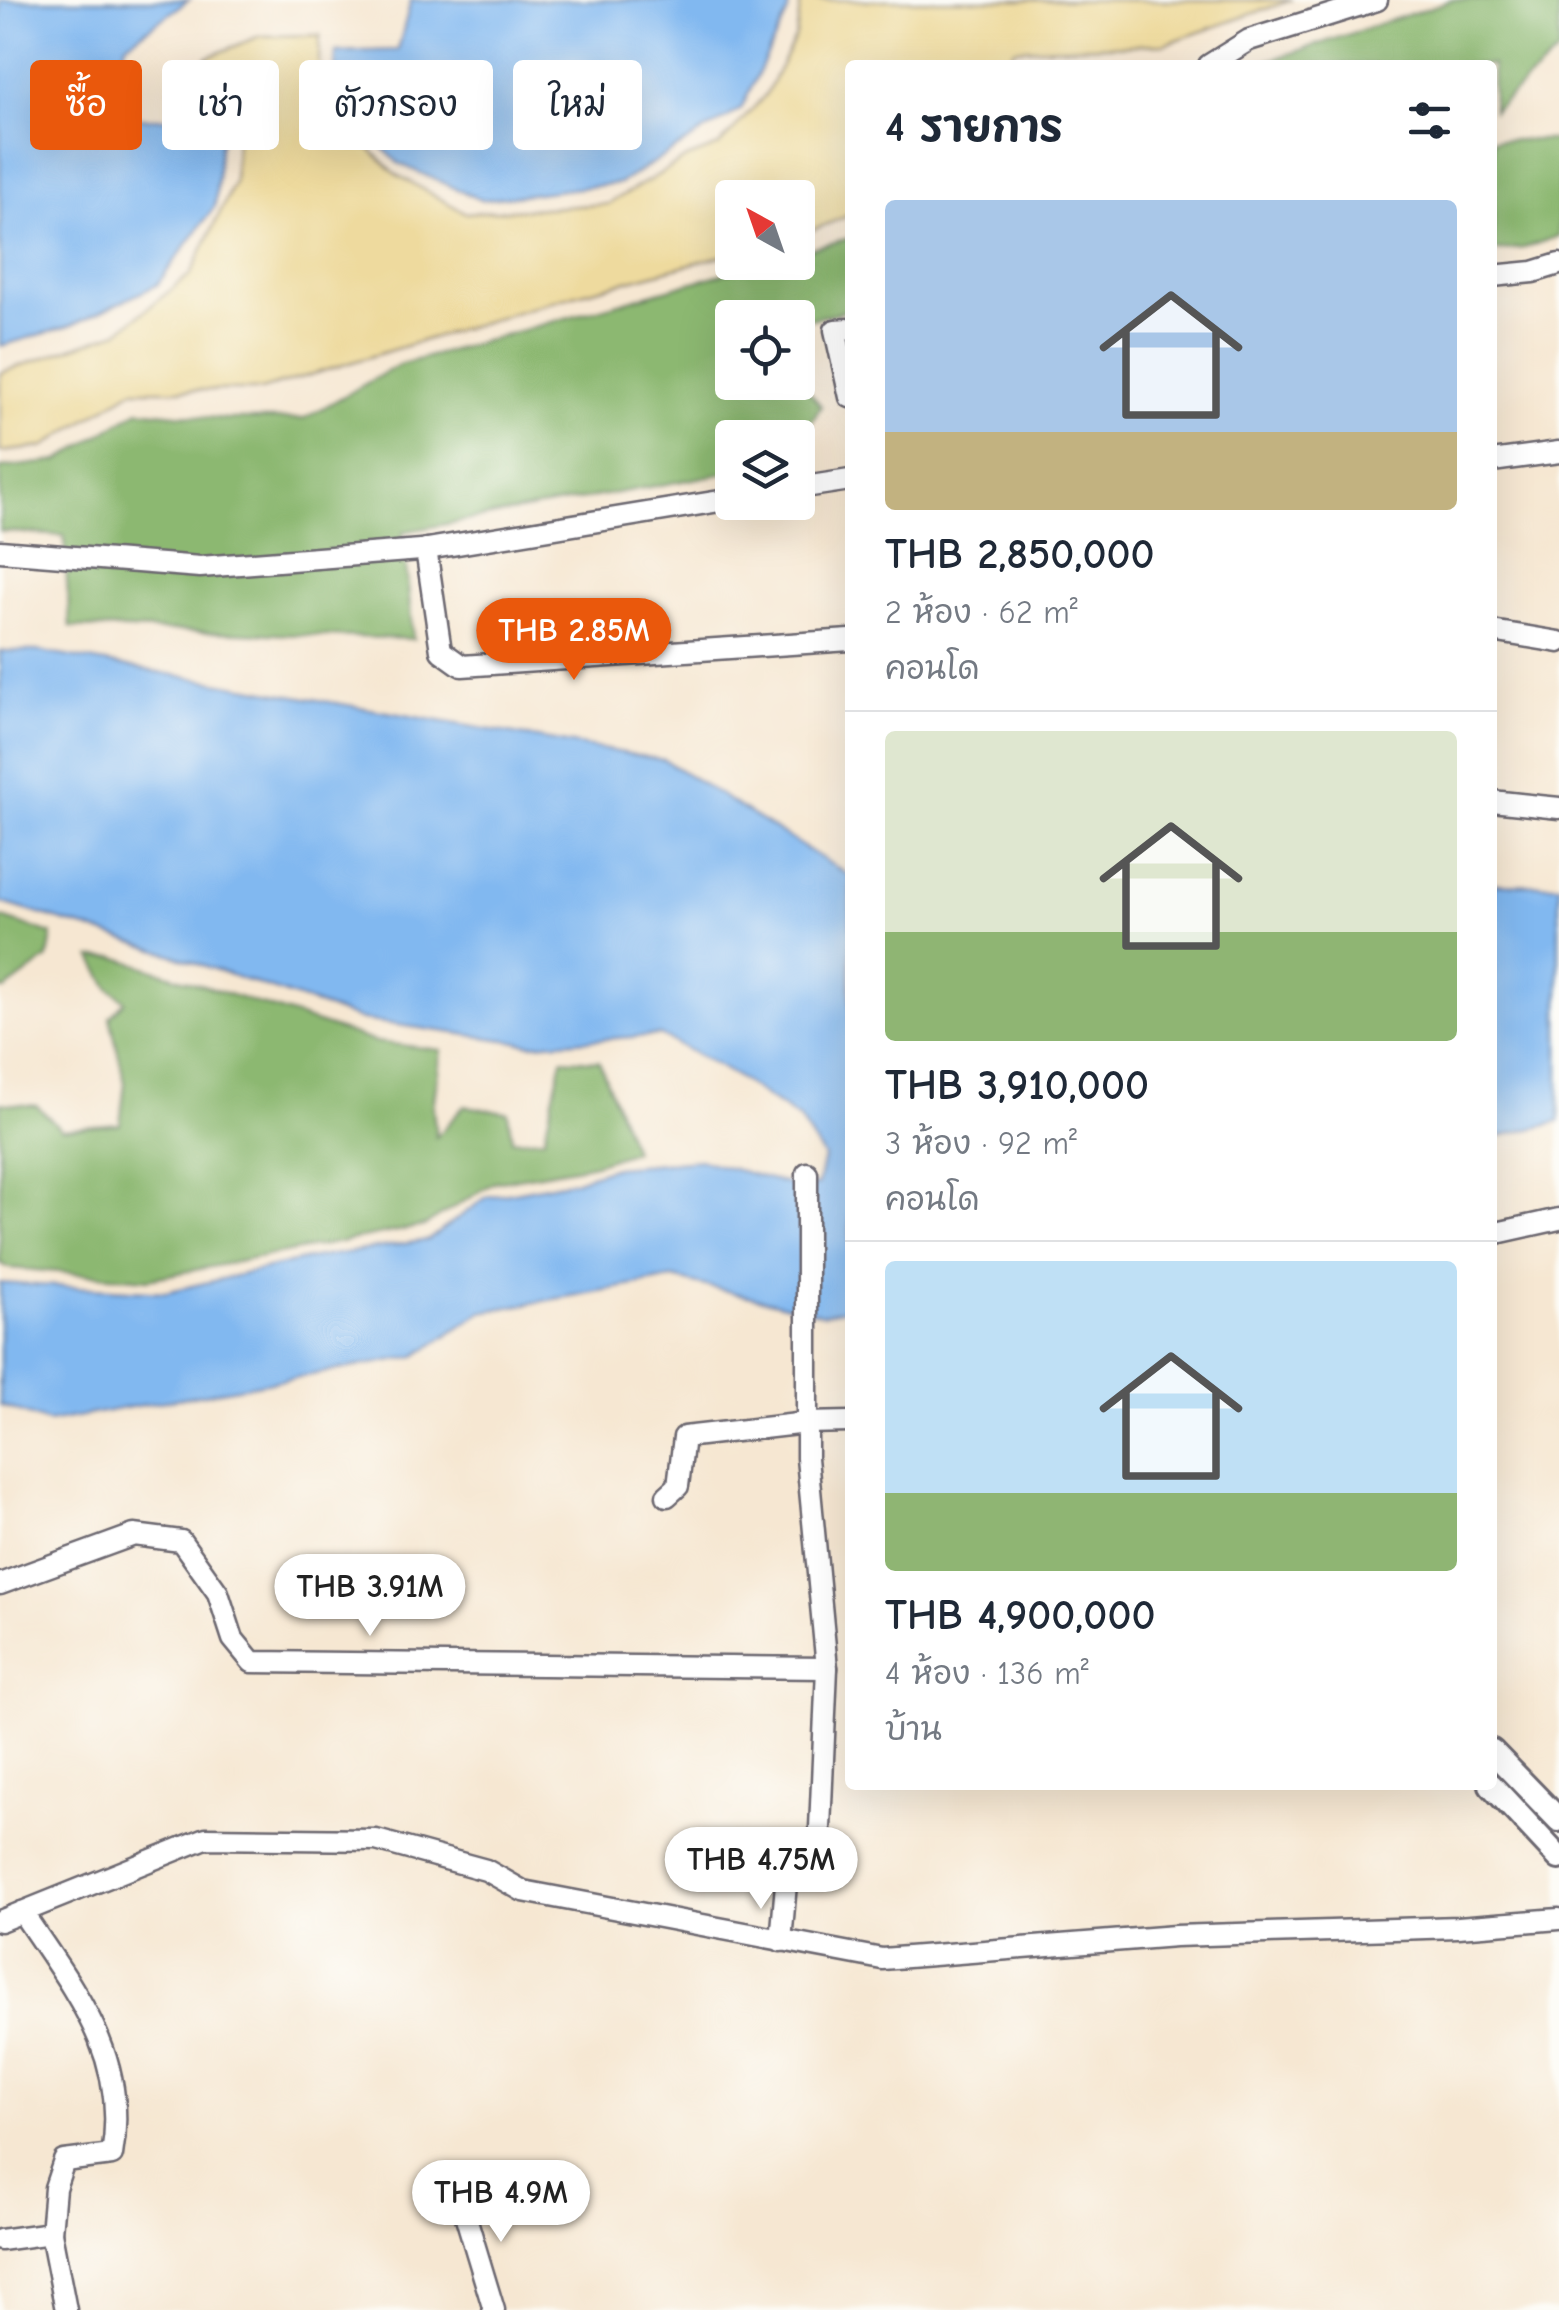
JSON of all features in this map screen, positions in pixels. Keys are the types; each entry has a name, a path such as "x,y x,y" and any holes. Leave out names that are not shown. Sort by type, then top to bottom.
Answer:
{"street":[{"path":"1217,60 1249,40 1377,0"},
{"path":"1497,276 1533,272 1559,264"},
{"path":"1533,272 1559,286"},
{"path":"845,329 835,330 845,375"},
{"path":"1497,460 1559,452"},
{"path":"815,485 845,481"},
{"path":"0,551 200,566 426,549 715,502"},
{"path":"426,549 441,652 462,666 845,640"},
{"path":"1497,632 1559,642"},
{"path":"1497,802 1559,808"},
{"path":"781,1942 786,1884 820,1851 827,1668 806,1423 806,1173"},
{"path":"1497,1233 1559,1219"},
{"path":"667,1496 678,1486 684,1436 845,1422"},
{"path":"0,1584 134,1535 181,1541 218,1593 233,1638 252,1662 827,1668"},
{"path":"1497,1756 1559,1820"},
{"path":"1496,1790 1559,1858"},
{"path":"0,1920 206,1838 376,1840 486,1870 523,1891 882,1960 1174,1936 1559,1920"},
{"path":"22,1912 95,2023 107,2061 117,2128 112,2155 64,2161 56,2188 51,2233 66,2310"},
{"path":"459,2194 494,2310"},
{"path":"0,2240 51,2233"}],"green space":[{"path":"1452,0 1559,0 1559,52 1497,107 1497,60 1271,60"},
{"path":"1497,140 1559,140 1559,236 1524,248 1497,251"},
{"path":"845,239 845,311 815,318 815,300 715,300 715,400 815,399 821,406 813,420 715,420 715,475 403,532 413,639 70,627 64,536 0,531 0,468 58,461 139,410 226,419 303,419 399,365 715,276 715,280 815,280 815,247"},
{"path":"0,917 52,934 48,958 5,990 0,989"},
{"path":"115,957 376,1042 441,1050 433,1108 436,1137 464,1106 508,1112 512,1140 544,1138 562,1059 599,1061 634,1151 591,1165 495,1182 424,1226 148,1279 9,1268 0,1263 0,1103 37,1106 61,1129 120,1124 125,1083 110,1017 125,1001 109,988 92,958"}],"sand":[{"path":"801,0 1292,0 1165,44 1014,49 1008,60 845,60 845,217 815,229 815,180 715,180 715,258 563,298 261,390 133,390 43,447 0,452 0,373 118,332 191,274 234,183 236,150 279,150 279,60 206,58 260,36 320,35 319,60 299,60 299,150 371,150 396,174 466,213 608,204 687,158 719,146 766,94 796,36"}],"water":[{"path":"0,0 189,0 126,44 121,60 30,60 30,150 142,150 142,118 162,118 162,150 220,150 215,206 157,285 70,326 0,346"},
{"path":"411,0 789,0 788,12 741,109 620,183 481,200 398,163 386,150 493,150 493,60 336,60 336,52 398,50"},
{"path":"0,651 37,651 664,760 845,873 845,1309 822,1314 673,1278 481,1312 416,1356 48,1422 0,1405 0,1283 166,1292 307,1259 428,1240 487,1197 573,1181 615,1167 700,1160 792,1185 818,1185 824,1157 799,1119 734,1075 660,1035 533,1044 362,1020 158,950 0,902"},
{"path":"1497,884 1559,885 1559,1122 1497,1137"}]}
